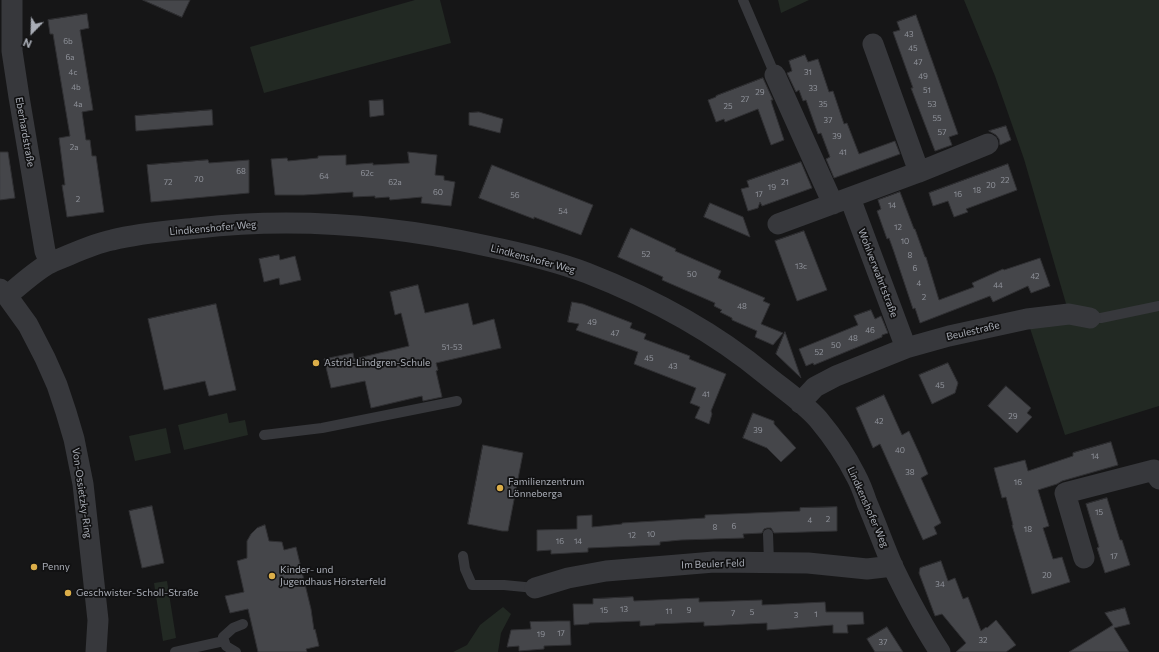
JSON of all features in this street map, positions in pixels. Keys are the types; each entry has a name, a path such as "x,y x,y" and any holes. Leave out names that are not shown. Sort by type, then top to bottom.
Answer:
{"street":[{"name":"Eberhardstraße","path":"12,0 12,51 15,74 45,251 50,263"},
{"path":"873,44 919,172"},
{"name":"Wohlverwahrtstraße","path":"775,75 842,201 906,348"},
{"path":"778,224 919,172 988,144"},
{"name":"Lindkenshofer Weg","path":"4,293 50,263 83,249 110,240 232,224 328,224 406,232 460,240 550,261 587,273 676,314 717,339 755,366 817,418 839,446 857,478 893,566 915,612 940,652"},
{"name":"Von-Ossietzky-Ring","path":"4,293 28,325 45,358 57,385 72,433 82,484 98,620 96,652"},
{"name":"Beulestraße","path":"800,403 815,387 836,376 906,348 1027,319 1069,314 1090,318"},
{"path":"1084,558 1065,493 1154,470 1159,480"},
{"name":"Im Beuler Feld","path":"535,588 568,578 606,572 714,562 808,563 867,569 893,566"},
{"name":"Von-Ossietzky-Ring","path":"98,620 111,652"}],"lane":[{"path":"743,0 775,75"},
{"name":"Beulestraße","path":"1090,318 1101,318 1159,306"},
{"path":"264,435 322,428 457,401"},
{"path":"768,534 769,562"},
{"path":"463,556 465,569 472,585 504,585 535,588"},
{"path":"236,652 226,646 224,637 233,628 243,624"},
{"path":"175,652 224,641"}],"shaded area":[{"path":"415,0 440,0 451,43 264,93 250,47"},
{"path":"778,0 809,0 781,13"},
{"path":"964,0 1159,0 1159,406 1065,435 1027,319 1069,314 1024,159 995,76"},
{"path":"227,413 229,423 245,420 248,435 184,450 178,425"},
{"path":"166,428 171,453 135,461 129,436"},
{"path":"167,581 176,638 163,641 154,583"},
{"path":"503,607 511,614 501,633 498,652 453,652 467,645 480,625"}],"building":[{"path":"143,0 190,0 182,17"},
{"path":"87,14 89,28 80,30 93,110 82,112 86,140 90,140 92,156 96,156 104,212 67,217 62,185 65,185 59,138 70,136 53,34 50,34 48,20"},
{"path":"916,15 958,134 949,137 952,145 935,151 911,88 913,88 893,32 900,30 897,22"},
{"path":"805,55 808,62 818,59 829,92 833,91 844,124 847,123 859,154 895,141 900,154 834,178 826,159 830,157 821,133 818,134 806,100 803,101 799,90 796,92 787,73 792,71 789,61"},
{"path":"763,78 773,100 771,100 772,104 784,140 771,145 758,109 725,122 724,119 716,122 708,100"},
{"path":"383,100 384,115 370,117 369,101"},
{"path":"212,110 213,125 136,131 135,116"},
{"path":"479,112 503,119 500,133 469,125 469,113"},
{"path":"1006,126 1011,140 1000,145 999,139 996,135 989,131"},
{"path":"0,152 8,152 15,198 0,200"},
{"path":"408,152 437,155 435,175 444,176 444,180 455,182 451,206 421,203 422,197 390,200 389,197 353,197 353,192 275,195 271,159 287,158 288,161 318,158 318,156 346,155 346,165 373,163 373,165 409,163"},
{"path":"208,160 209,163 249,160 249,193 151,202 147,165"},
{"path":"801,162 812,188 762,206 760,202 758,208 748,211 741,189 749,187 747,181"},
{"path":"1008,164 1017,190 966,209 968,212 954,217 948,201 933,206 929,193"},
{"path":"492,165 593,205 581,235 479,198"},
{"path":"900,192 926,257 939,300 974,287 972,283 1003,269 1004,270 1040,258 1050,286 1031,293 1028,286 993,302 990,296 920,323 915,308 913,309 889,238 887,239 877,211 881,209 878,200"},
{"path":"710,203 743,217 750,237 704,217"},
{"path":"631,228 676,249 675,251 721,271 718,278 765,298 763,301 770,304 761,324 783,333 773,345 755,337 757,331 732,320 732,318 720,312 722,310 714,306 715,303 662,280 663,277 618,257"},
{"path":"804,231 827,290 797,301 775,241"},
{"path":"279,255 280,260 295,256 301,280 280,285 279,278 264,282 259,259"},
{"path":"418,285 425,313 468,303 473,325 494,319 501,348 436,363 438,370 436,371 442,397 423,401 422,396 371,408 365,381 331,388 324,359 353,353 354,359 409,346 401,313 395,315 390,292"},
{"path":"572,302 583,304 632,323 630,328 646,334 644,339 690,356 689,359 726,374 711,411 712,414 709,424 695,418 700,407 690,403 696,388 634,364 638,352 576,330 579,324 568,322"},
{"path":"216,304 236,390 209,396 205,381 164,390 148,319"},
{"path":"871,310 875,319 881,316 888,333 882,335 882,337 814,365 813,363 806,366 799,349 858,325 854,316"},
{"path":"785,332 801,378 776,354"},
{"path":"948,363 958,383 955,393 932,404 919,375"},
{"path":"1006,386 1031,408 1027,413 1032,417 1017,433 988,406"},
{"path":"884,395 902,435 909,431 928,474 921,478 941,523 934,527 937,534 923,540 880,444 873,448 856,408"},
{"path":"753,413 774,421 774,424 796,448 781,462 767,448 743,438"},
{"path":"1111,442 1118,465 1062,481 1038,490 1049,526 1043,528 1053,559 1062,557 1070,582 1032,594 1012,525 1006,497 1002,498 994,468 1025,460 1028,471 1073,456 1073,453"},
{"name":"Familienzentrum Lönneberga","path":"483,445 523,453 508,531 468,524"},
{"path":"1107,498 1120,540 1122,540 1130,565 1105,573 1086,504"},
{"path":"152,506 164,563 142,568 129,511"},
{"path":"837,507 837,531 774,533 771,528 767,528 764,529 762,533 743,534 744,538 681,540 660,542 660,545 588,548 588,552 551,554 551,550 537,551 537,530 577,529 577,516 592,515 592,527 622,523 705,518 705,515 800,511 800,508"},
{"name":"Kinder- und Jugendhaus Hörsterfeld","path":"265,525 269,541 282,542 284,550 296,547 311,609 314,630 315,629 319,646 306,649 307,652 258,652 248,609 230,613 225,596 244,592 237,561 247,558 247,541 257,528"},
{"path":"941,561 948,581 955,578 963,599 968,597 981,631 996,620 1016,645 1006,652 956,652 966,643 942,614 935,616 919,573 920,568"},
{"path":"633,597 634,601 699,598 699,602 762,600 762,605 825,602 826,612 863,612 864,624 847,625 848,633 833,633 833,625 767,630 767,623 704,626 704,622 640,626 640,621 574,625 573,604 593,604 593,599"},
{"path":"1125,608 1130,624 1114,628 1129,652 1069,652 1113,625 1105,613"},
{"path":"570,621 571,645 544,646 544,649 519,651 519,646 507,647 511,630 531,629 530,622"},
{"path":"887,627 903,652 875,652 867,639"}],"place":[{"name":"Astrid-Lindgren-Schule","path":"316,363"},
{"name":"Familienzentrum Lönneberga","path":"500,488"},
{"name":"Penny","path":"34,567"},
{"name":"Kinder- und Jugendhaus Hörsterfeld","path":"272,576"},
{"name":"Geschwister-Scholl-Straße","path":"68,593"}]}
